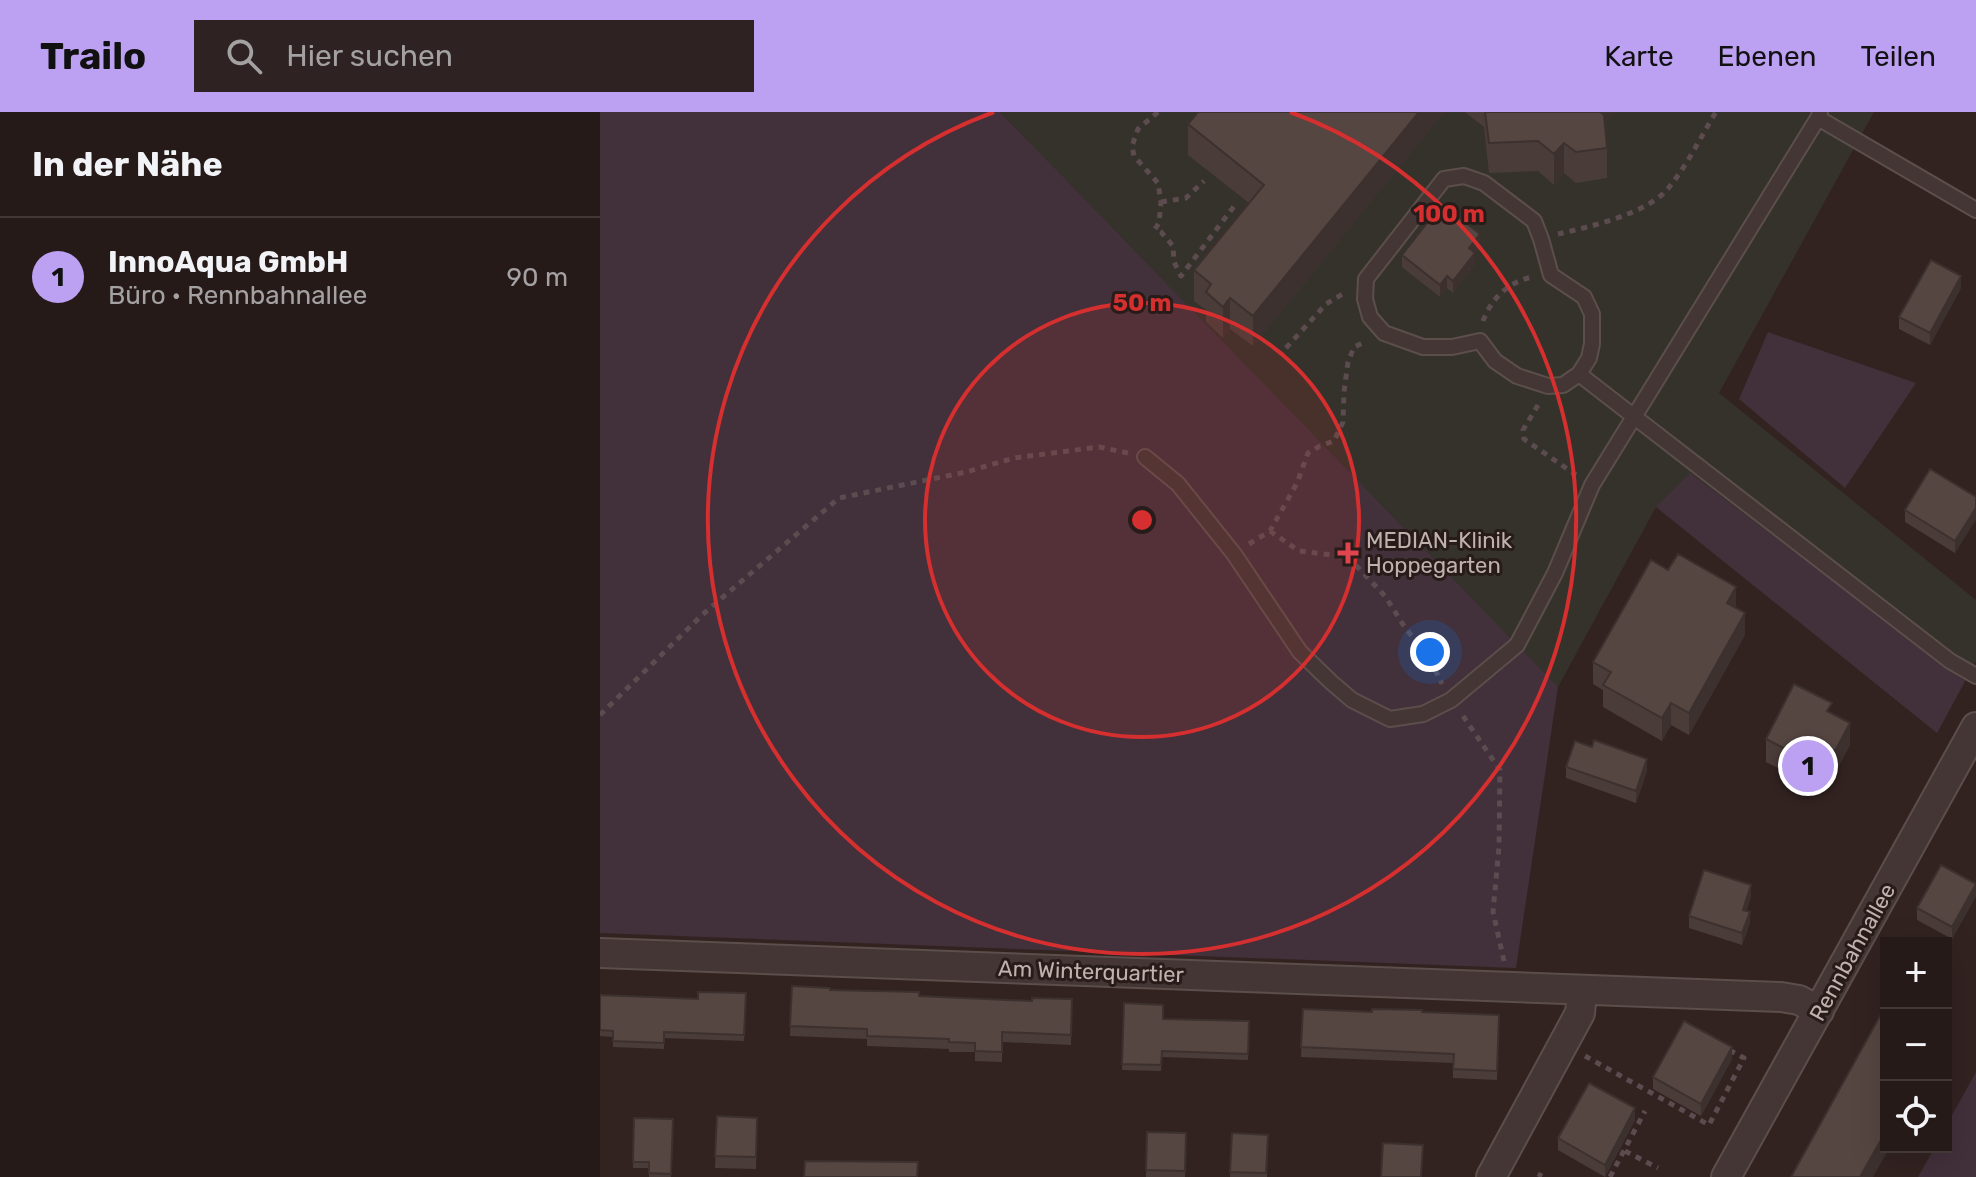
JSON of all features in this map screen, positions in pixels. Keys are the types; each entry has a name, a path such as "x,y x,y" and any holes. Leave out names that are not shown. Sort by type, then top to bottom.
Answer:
{"street":[{"name":"Rennbahnallee","path":"1726,1177 1976,727"},
{"name":"Am Winterquartier","path":"600,953 1781,997 1799,1000 1819,1011"},
{"path":"1491,1177 1580,1013 1582,991"}],"lane":[{"path":"1145,457 1178,484 1234,554 1300,652 1342,691 1352,700 1390,719 1423,714 1451,700 1517,645 1555,573 1592,485 1819,115 1976,210"},
{"path":"1464,176 1484,183 1534,221 1551,275 1584,297 1592,314 1589,358 1579,374 1563,385 1548,386 1517,376 1495,361 1480,341 1452,347 1423,347 1384,333 1370,317 1365,299 1366,279 1444,179 1464,176"},
{"path":"1579,374 1950,661 1976,676"}],"path":[{"path":"1158,112 1138,129 1132,146 1134,156 1158,183 1161,202 1159,223 1155,229 1173,246 1174,262 1181,276 1235,205"},
{"path":"1541,239 1601,224 1648,204 1669,189 1716,112"},
{"path":"1161,202 1186,198 1204,181"},
{"path":"1480,341 1484,315 1501,292 1527,277 1551,275"},
{"path":"1286,348 1326,304 1366,279"},
{"path":"1234,554 1270,531 1297,483 1308,453 1334,441 1343,422 1348,362 1354,347 1384,333"},
{"path":"1548,386 1523,430 1524,439 1592,485"},
{"path":"600,715 702,615 839,498 966,472 1014,458 1099,447 1145,457"},
{"path":"1563,1044 1709,1125 1744,1058 1719,1045"},
{"path":"1610,1177 1645,1111"},
{"path":"1625,1151 1658,1168"}],"shaded area":[{"path":"600,112 1000,112 1558,687 1516,968 600,933"},
{"name":"MEDIAN-Klinik Hoppegarten","path":"1000,112 1874,112 1719,393 1976,600 1976,661 1937,733 1656,507 1407,964 1030,143"},
{"path":"1768,332 1916,383 1845,488 1739,399"},
{"path":"1690,473 1965,681 1937,733 1656,507"},
{"path":"1976,1072 1976,1177 1918,1177 1932,1153 1952,1153 1952,1115"}],"building":[{"path":"1198,112 1419,112 1253,316 1230,298 1223,307 1206,292 1211,284 1194,270 1264,185 1188,124"},
{"path":"1485,112 1600,112 1604,115 1607,148 1576,152 1564,143 1554,154 1538,141 1489,143"},
{"path":"1442,204 1480,234 1469,248 1475,253 1453,281 1447,276 1440,285 1402,255"},
{"path":"1931,260 1961,276 1930,333 1899,317"},
{"path":"1930,469 1976,497 1976,508 1955,541 1905,510"},
{"path":"1678,554 1736,587 1727,603 1745,613 1689,713 1671,703 1662,718 1603,685 1611,672 1593,662 1651,560 1668,570"},
{"path":"1794,684 1832,703 1827,711 1850,723 1835,751 1826,746 1817,765 1766,739"},
{"path":"1594,740 1647,759 1636,791 1566,767 1575,741 1592,747"},
{"path":"1941,865 1976,884 1952,927 1917,908"},
{"path":"1704,870 1751,885 1743,910 1750,912 1742,933 1689,916"},
{"path":"792,986 919,992 919,996 1032,1001 1032,998 1072,999 1071,1035 1002,1032 1002,1052 975,1051 975,1043 949,1042 949,1039 867,1036 867,1029 790,1026"},
{"path":"698,992 746,993 744,1035 664,1032 664,1043 613,1041 613,1031 600,1030 600,995 698,999"},
{"path":"1124,1003 1163,1005 1163,1019 1249,1021 1248,1054 1162,1051 1161,1065 1122,1064"},
{"path":"1303,1009 1372,1012 1372,1009 1422,1010 1499,1015 1497,1071 1453,1069 1454,1054 1301,1047"},
{"path":"1880,1016 1880,1142 1860,1177 1791,1177"},
{"path":"1684,1021 1732,1047 1701,1104 1653,1077"},
{"path":"1589,1083 1635,1108 1605,1165 1558,1138"},
{"path":"717,1116 757,1118 756,1157 715,1156"},
{"path":"634,1118 673,1119 671,1174 649,1173 649,1162 633,1162"},
{"path":"1147,1132 1186,1133 1185,1171 1146,1170"},
{"path":"1232,1133 1268,1135 1266,1173 1230,1172"},
{"path":"1383,1143 1423,1145 1421,1177 1381,1177"},
{"path":"805,1161 918,1162 917,1177 804,1177"}],"place":[{"name":"MEDIAN-Klinik Hoppegarten","path":"1348,553"},
{"name":"InnoAqua GmbH","path":"1808,766"}]}
